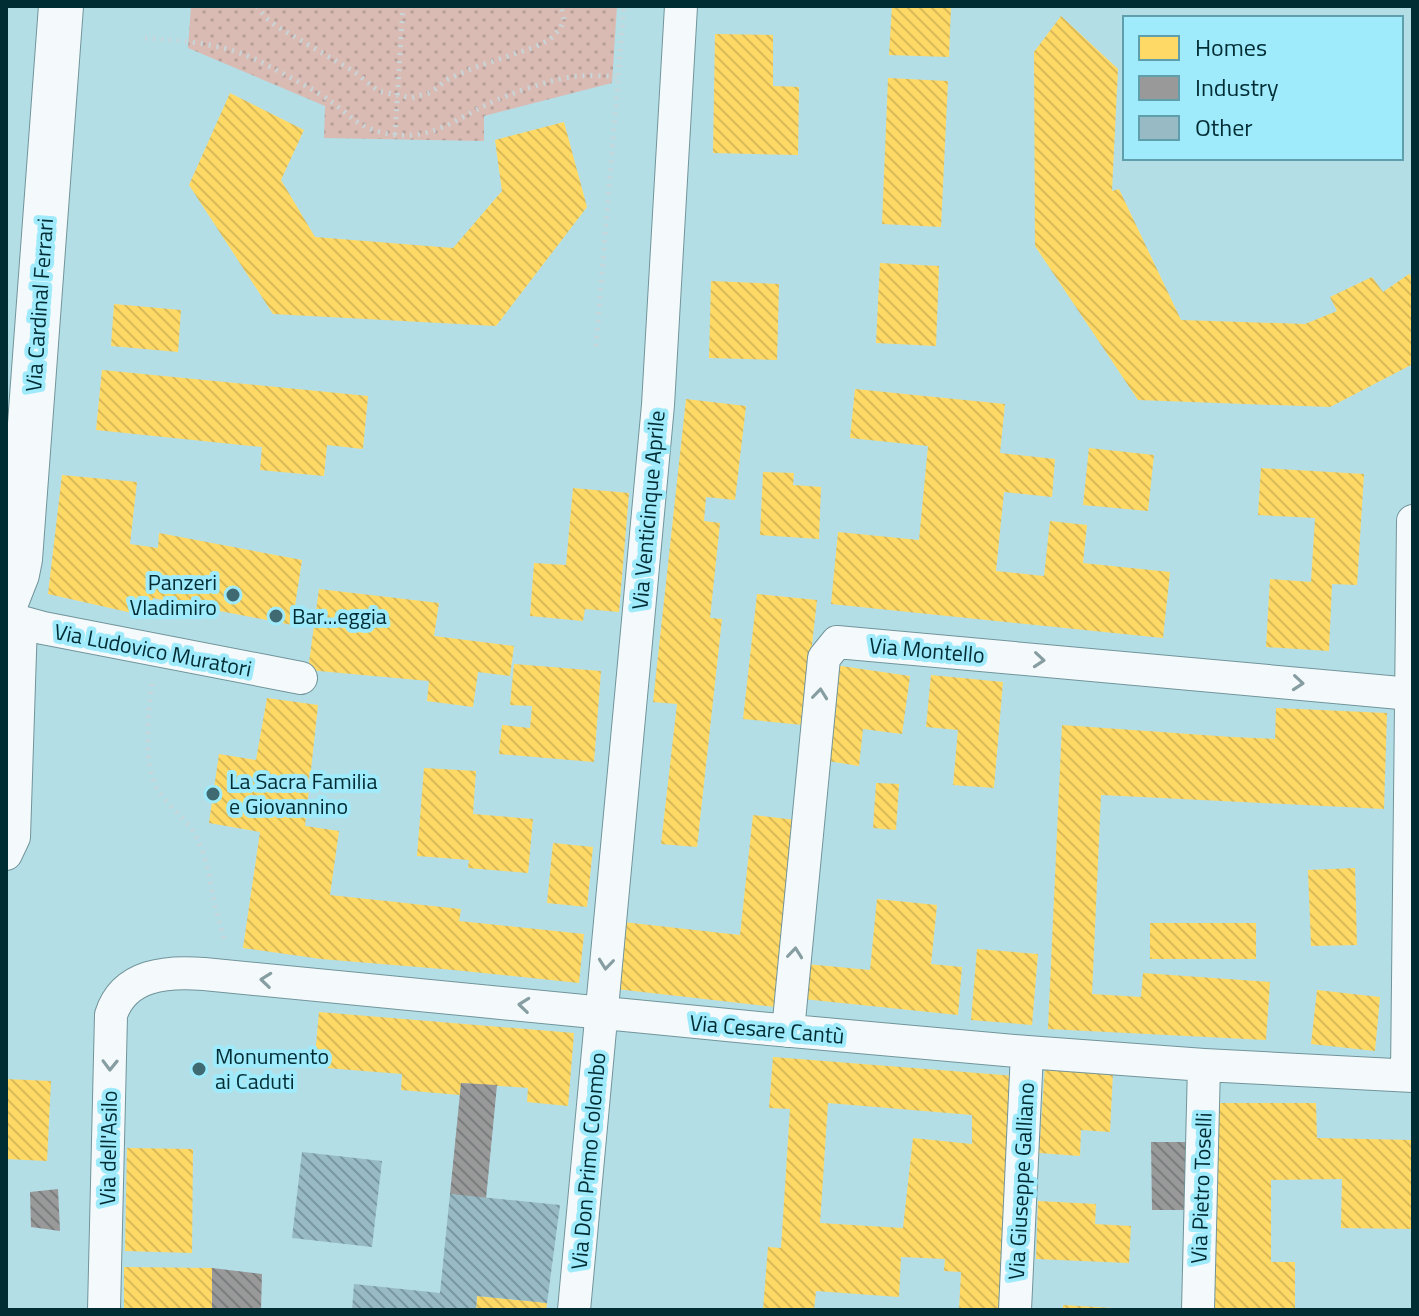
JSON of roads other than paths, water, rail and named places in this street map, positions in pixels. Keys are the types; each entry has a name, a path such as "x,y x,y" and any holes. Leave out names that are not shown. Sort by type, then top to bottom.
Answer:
{"street":[{"name":"Via Cardinal Ferrari","path":"11,613 20,559 61,6"},
{"name":"Via Venticinque Aprile","path":"602,1013 658,405 681,6"},
{"path":"1410,1075 1413,521"},
{"name":"Via Ludovico Muratori","path":"11,613 43,628 301,678"},
{"path":"6,854 14,837 11,613"},
{"name":"Via Montello","path":"788,1031 824,658 837,642 1411,694"},
{"name":"Via Cesare Cantù","path":"125,991 142,980 178,972 1027,1052 1410,1075"},
{"name":"Via dell'Asilo","path":"104,1310 111,1015 115,1003 125,991"},
{"name":"Via Don Primo Colombo","path":"574,1310 602,1013"},
{"name":"Via Giuseppe Galliano","path":"1015,1310 1027,1052"},
{"name":"Via Pietro Toselli","path":"1198,1310 1204,1065"}],"place":[{"name":"Panzeri Vladimiro","path":"233,595"},
{"name":"Bar...eggia","path":"276,616"},
{"name":"La Sacra Familia e Giovannino","path":"213,794"},
{"name":"Monumento ai Caduti","path":"199,1069"}]}
